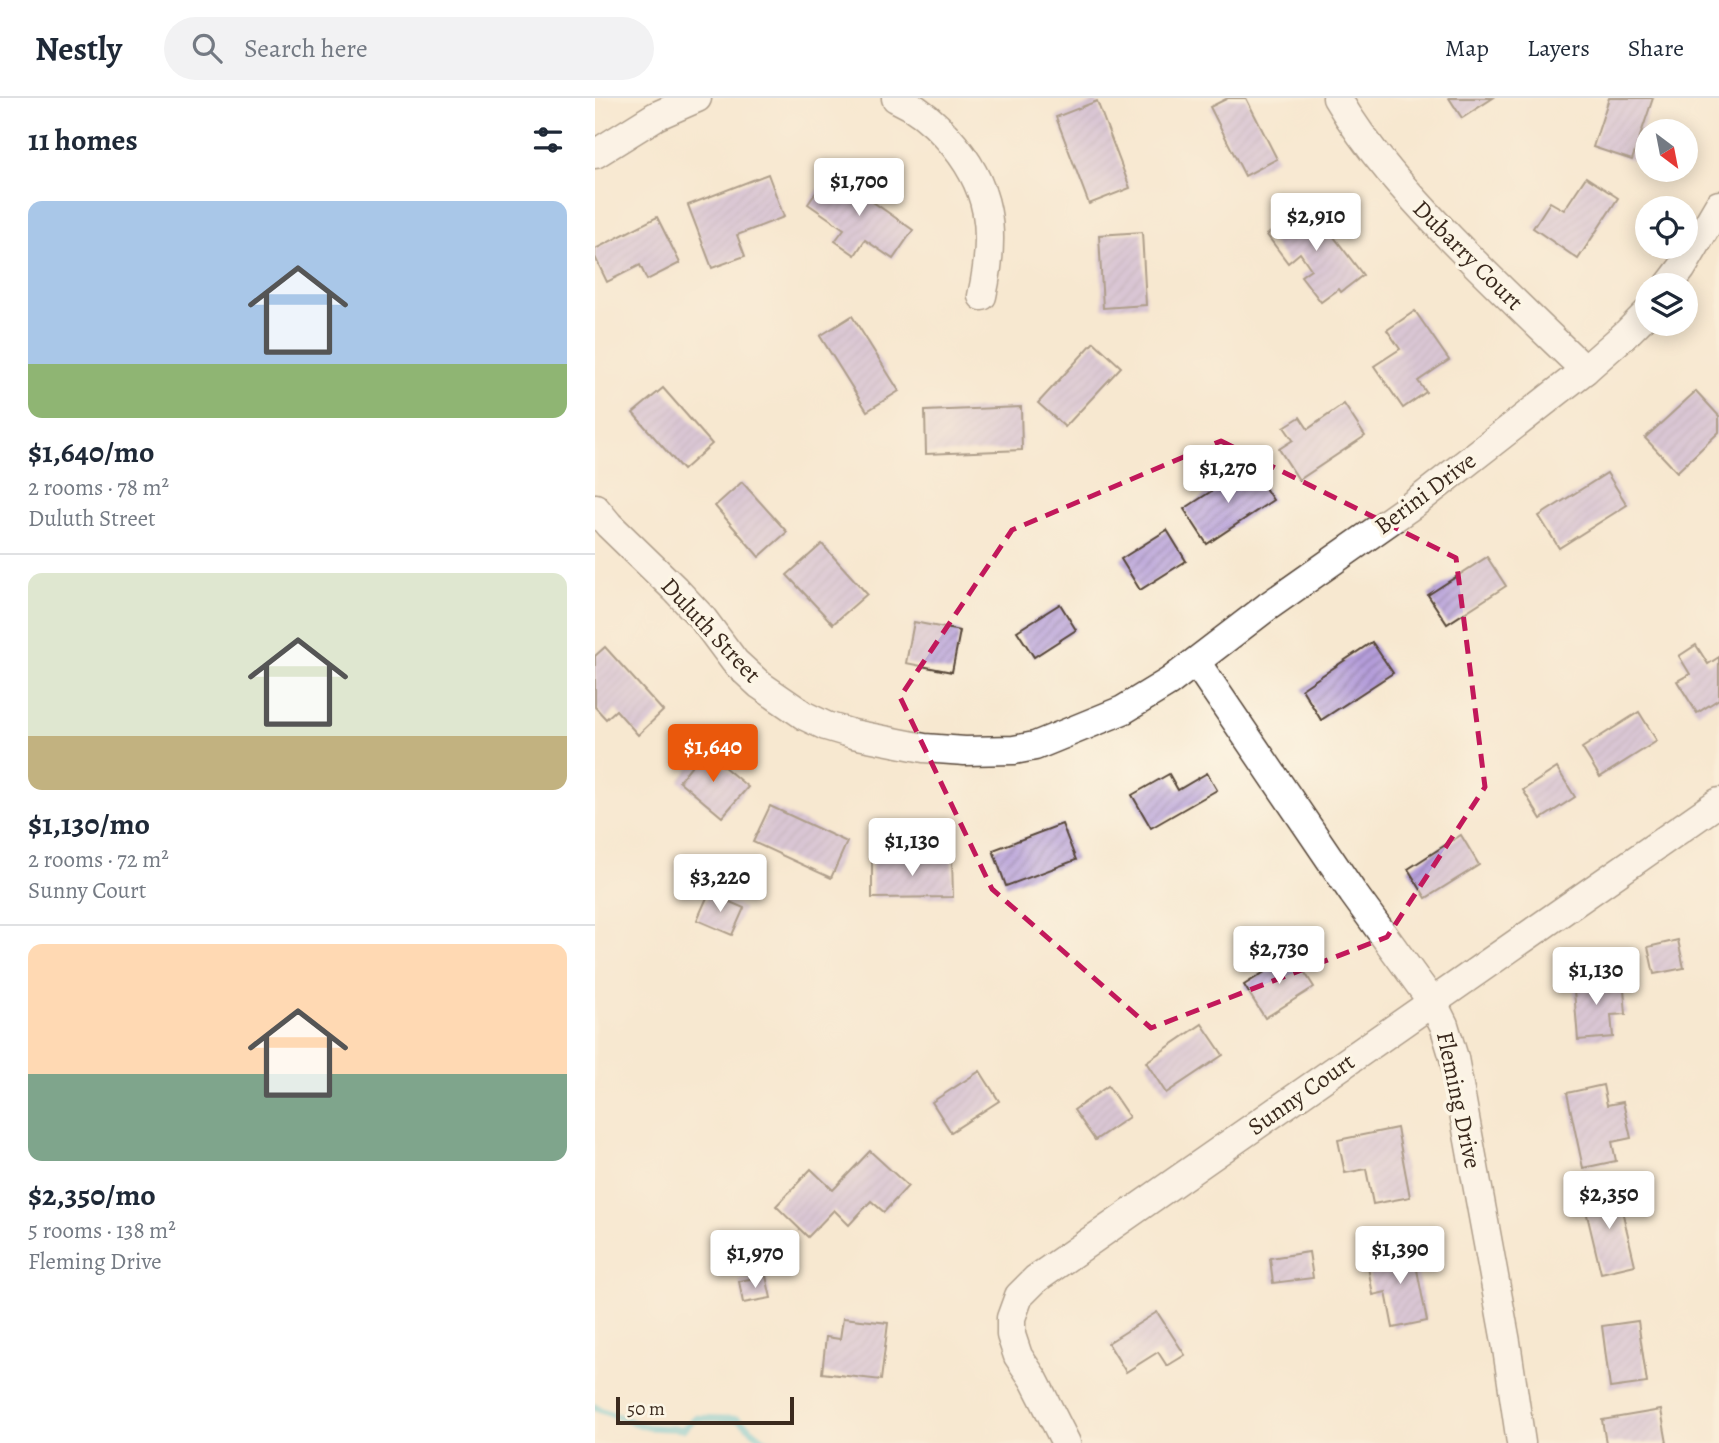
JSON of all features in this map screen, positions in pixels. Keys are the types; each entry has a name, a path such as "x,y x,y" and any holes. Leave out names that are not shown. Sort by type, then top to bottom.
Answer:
{"street":[{"path":"595,154 656,117 697,98"},
{"path":"896,98 921,112 941,130 961,153 979,184 987,210 989,243 988,267 982,296"},
{"name":"Dubarry Court","path":"1337,98 1383,165 1420,206 1495,284 1585,370"},
{"path":"1678,273 1719,205"},
{"name":"Berini Drive","path":"1196,662 1267,607 1415,503 1585,370 1635,325"},
{"name":"Duluth Street","path":"595,508 703,619 735,662 760,685 805,716 853,734 923,748 965,751 1014,750 1035,746 1123,710 1196,662"},
{"name":"Fleming Drive","path":"1196,662 1353,893 1433,1003 1444,1025 1454,1058 1506,1342 1521,1443"},
{"name":"Sunny Court","path":"1066,1443 1034,1380 1018,1356 1011,1335 1011,1318 1019,1296 1036,1279 1719,802"}],"highlighted area":[{"path":"1221,441 1456,558 1485,787 1387,937 1151,1028 992,889 900,697 1012,530"}],"building":[{"path":"1228,98 1246,98 1277,159 1245,176 1210,107"},
{"path":"1449,98 1493,98 1462,118"},
{"path":"1609,98 1653,98 1646,119 1635,119 1635,151 1632,160 1593,147"},
{"path":"1097,101 1130,188 1089,204 1056,117"},
{"path":"830,172 913,230 893,259 865,240 855,255 835,241 844,229 808,204"},
{"path":"768,174 784,217 737,235 745,256 712,268 688,205"},
{"path":"1586,177 1618,198 1578,259 1533,228 1550,202 1564,210"},
{"path":"1308,203 1363,275 1341,292 1339,289 1321,302 1301,276 1311,269 1300,253 1288,263 1267,235"},
{"path":"657,217 680,263 647,280 640,265 607,282 595,257 595,249"},
{"path":"1142,232 1146,305 1103,308 1099,235"},
{"path":"1415,311 1449,360 1418,381 1426,392 1403,408 1374,366 1400,349 1387,330"},
{"path":"852,316 899,391 867,411 820,336"},
{"path":"1094,342 1121,367 1065,427 1038,403"},
{"path":"663,388 712,444 683,470 633,413"},
{"path":"1696,391 1719,416 1719,432 1677,472 1645,438"},
{"path":"1344,404 1365,436 1299,480 1279,449 1293,440 1284,427 1300,417 1308,429"},
{"path":"1021,407 1022,450 926,454 925,411"},
{"path":"1250,466 1273,500 1207,544 1184,509"},
{"path":"1607,473 1627,505 1559,548 1539,516"},
{"path":"742,482 787,532 759,557 715,506"},
{"path":"1167,530 1186,561 1140,590 1121,559"},
{"path":"822,544 867,594 833,624 787,575"},
{"path":"1487,557 1506,586 1447,624 1428,595"},
{"path":"1060,604 1076,630 1034,657 1017,631"},
{"path":"914,622 960,631 952,672 906,663"},
{"path":"1372,642 1393,673 1321,720 1302,689"},
{"path":"1696,645 1708,664 1719,657 1719,699 1697,713 1677,681 1690,674 1679,656"},
{"path":"605,647 663,711 638,735 616,710 606,719 595,707 595,656"},
{"path":"1639,712 1657,741 1600,777 1582,748"},
{"path":"704,750 748,787 722,817 679,781"},
{"path":"1557,768 1575,797 1541,819 1523,790"},
{"path":"1207,773 1217,790 1151,828 1132,795 1169,774 1178,790"},
{"path":"770,806 847,842 831,878 753,842"},
{"path":"1062,824 1076,860 1006,886 993,850"},
{"path":"1461,835 1479,865 1426,898 1408,869"},
{"path":"952,857 953,897 872,898 872,858"},
{"path":"709,893 744,908 732,935 697,920"},
{"path":"1678,940 1684,968 1654,974 1648,947"},
{"path":"1293,954 1314,987 1265,1018 1244,985"},
{"path":"1607,975 1608,991 1624,989 1626,1014 1611,1015 1613,1037 1578,1040 1573,978"},
{"path":"1202,1024 1223,1055 1166,1093 1146,1062"},
{"path":"980,1071 999,1101 951,1132 932,1102"},
{"path":"1603,1085 1607,1105 1623,1102 1631,1138 1612,1142 1616,1161 1583,1168 1567,1093"},
{"path":"1108,1086 1129,1117 1095,1140 1074,1110"},
{"path":"1397,1128 1410,1197 1373,1204 1366,1169 1345,1173 1338,1140"},
{"path":"870,1151 908,1186 884,1212 871,1201 849,1225 834,1210 808,1237 776,1206 811,1169 833,1190"},
{"path":"1617,1189 1635,1265 1601,1273 1583,1198"},
{"path":"1412,1244 1427,1321 1393,1328 1386,1292 1373,1295 1368,1267 1383,1264 1380,1251"},
{"path":"1309,1252 1313,1278 1273,1283 1270,1258"},
{"path":"766,1276 771,1298 743,1303 739,1281"},
{"path":"1157,1312 1185,1355 1167,1366 1158,1352 1126,1372 1108,1343"},
{"path":"843,1318 888,1323 881,1380 822,1373 826,1337 840,1339"},
{"path":"1638,1321 1647,1383 1610,1388 1602,1326"},
{"path":"1661,1410 1667,1443 1606,1443 1602,1420"}],"waterway":[{"path":"595,1407 646,1427 683,1429 696,1418 738,1419 769,1443"}]}
